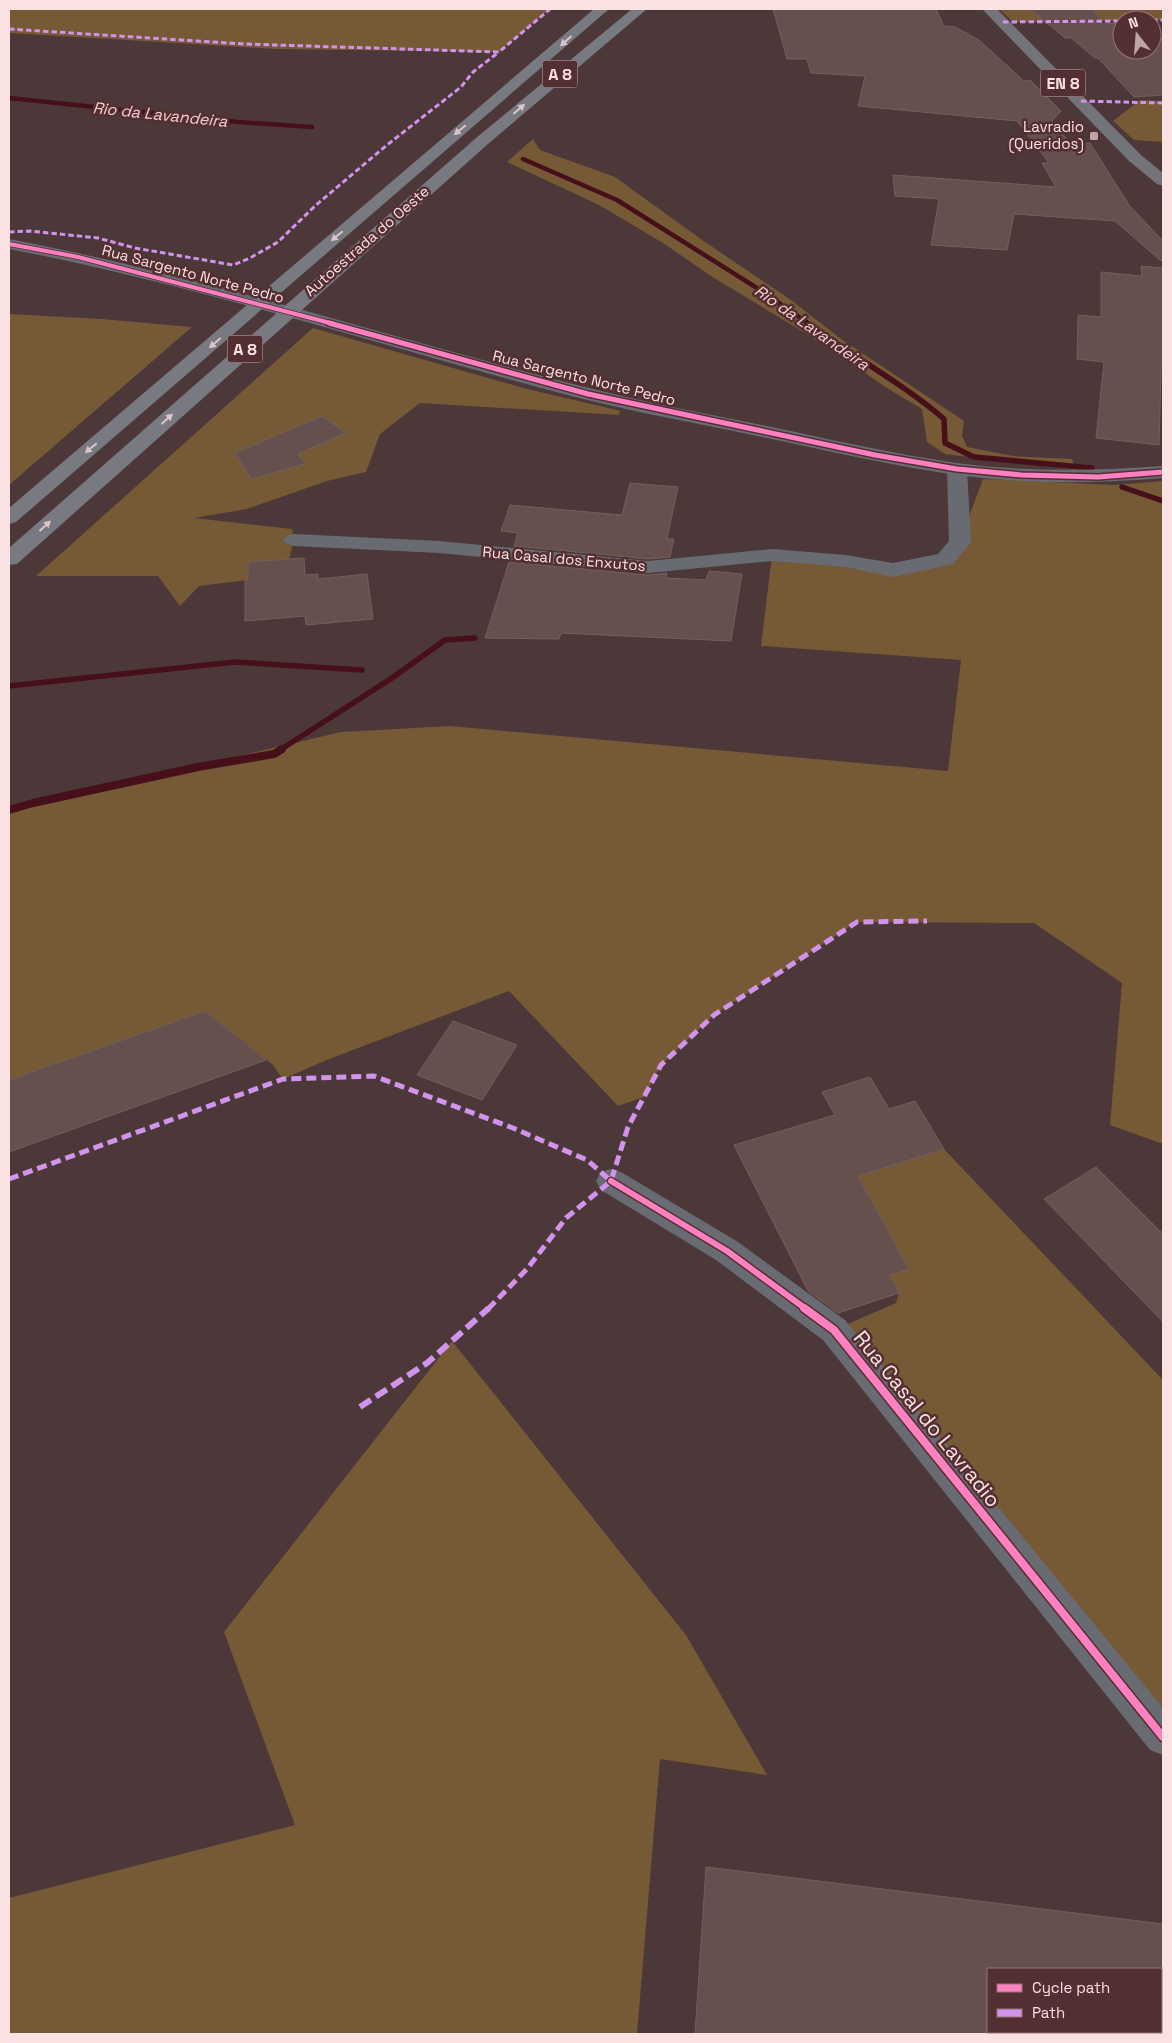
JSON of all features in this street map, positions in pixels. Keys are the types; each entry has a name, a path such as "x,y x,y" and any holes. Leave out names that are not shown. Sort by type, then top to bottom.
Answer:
{"highway":[{"name":"Autoestrada do Oeste","path":"9,518 602,9"},
{"name":"Autoestrada do Oeste","path":"9,559 482,140 640,9"}],"main road":[{"name":"EN 8","path":"989,9 1135,158 1163,181"},
{"name":"EN 8","path":"1135,158 1163,194"}],"street":[{"name":"Rua Sargento Norte Pedro","path":"9,244 78,257 226,295 588,394 875,455 957,469 1062,476 1121,476 1163,472"},
{"name":"Rua Casal dos Enxutos","path":"294,540 439,548 648,568 772,555 846,561 893,570 945,559 960,542 957,469"},
{"name":"Rua Casal do Lavradio","path":"611,1181 727,1251 834,1330 1163,1737"}],"shaded area":[{"path":"9,9 550,9 499,52 277,49 9,33"},
{"path":"999,9 1163,9 1163,20 1162,10 1112,10 1112,21 1013,22"},
{"path":"1140,100 1163,101 1163,142 1134,140 1113,121"},
{"path":"533,139 540,150 615,177 705,242 791,300 841,339 964,421 962,436 967,447 1013,456 1072,459 1076,470 945,454 927,442 922,409 887,388 820,342 711,276 663,243 599,205 507,162"},
{"path":"9,314 102,319 192,327 9,485"},
{"path":"313,328 527,389 621,411 618,415 420,403 380,434 366,472 327,481 247,509 194,518 292,529 294,540 289,559 248,580 199,586 180,606 158,576 36,576"},
{"path":"983,479 1115,485 1163,481 1163,1144 1110,1125 1122,983 1034,923 857,922 714,1015 661,1065 644,1097 618,1106 509,991 329,1059 283,1079 272,1064 205,1011 9,1080 9,803 13,809 341,732 450,726 948,771 961,660 761,646 772,555 893,570 945,559 960,541"},
{"path":"944,1149 1163,1380 1163,1737 834,1330 896,1303 899,1293 890,1275 909,1269 858,1176"},
{"path":"452,1341 686,1635 767,1775 660,1759 637,2034 9,2034 9,1898 295,1825 224,1632"}],"building":[{"path":"773,9 936,9 944,26 955,27 979,40 1024,81 1030,80 1061,111 1052,121 1071,145 1090,143 1129,205 1163,241 1163,258 1161,261 1115,221 1014,214 1007,250 931,245 939,199 895,196 893,175 1056,187 1042,163 1049,163 1017,121 858,106 865,76 811,73 807,59 787,59"},
{"path":"1030,9 1094,9 1102,24 1112,24 1112,60 1162,60 1163,38 1163,95 1134,97 1098,58 1095,58 1071,38 1065,38"},
{"path":"1141,266 1163,268 1163,368 1161,368 1159,445 1096,438 1104,362 1077,359 1078,315 1101,317 1101,272 1142,276"},
{"path":"322,416 346,433 298,454 305,464 251,479 235,453"},
{"path":"630,483 678,487 667,539 674,539 670,557 648,559 514,546 518,533 501,531 510,505 622,515"},
{"path":"304,558 305,575 318,574 318,579 367,574 373,619 306,625 305,616 245,621 245,580 248,580 248,562"},
{"path":"509,562 648,575 667,573 666,578 706,580 709,571 742,574 731,641 561,633 559,639 485,638"},
{"path":"205,1011 266,1060 9,1152 9,1080"},
{"path":"453,1021 517,1045 482,1100 417,1075"},
{"path":"870,1077 889,1109 915,1101 944,1149 858,1176 909,1269 890,1275 899,1293 838,1313 808,1291 734,1145 835,1115 822,1092"},
{"path":"1096,1167 1163,1234 1163,1322 1044,1199"},
{"path":"706,1867 1163,1924 1163,1969 987,1968 988,2034 695,2034"}],"waterway":[{"name":"Rio da Lavandeira","path":"9,98 238,122 312,127"},
{"name":"Rio da Lavandeira","path":"523,159 617,200 765,293 809,324"},
{"name":"Rio da Lavandeira","path":"807,323 911,393 944,419 945,443 974,457 1092,468"},
{"name":"Rio da Lavandeira","path":"1122,487 1163,501"},
{"path":"280,750 392,678 445,640 475,638"},
{"path":"9,686 235,662 362,670"},
{"path":"9,810 33,803 198,767 274,754 282,749"}],"marked path":[{"path":"9,29 244,44 499,52 550,9"},
{"path":"1003,22 1112,21"},
{"path":"9,232 30,231 98,238 135,248 233,265 250,258 278,242 316,205 387,145 461,87 473,72 499,52"},
{"path":"1081,101 1163,103"},
{"path":"360,1407 427,1363 482,1315 527,1269 566,1218 611,1181 628,1127 661,1065 714,1015 857,922 927,921"},
{"path":"9,1179 283,1079 374,1076 513,1128 587,1160 611,1181"}],"cycle path":[{"path":"9,244 78,257 226,295 588,394 875,455 957,469 1022,475 1098,477 1163,472"},
{"path":"611,1181 727,1251 834,1330 1163,1737"}],"place":[{"name":"Lavradio (Queridos)","path":"1094,136"}]}
